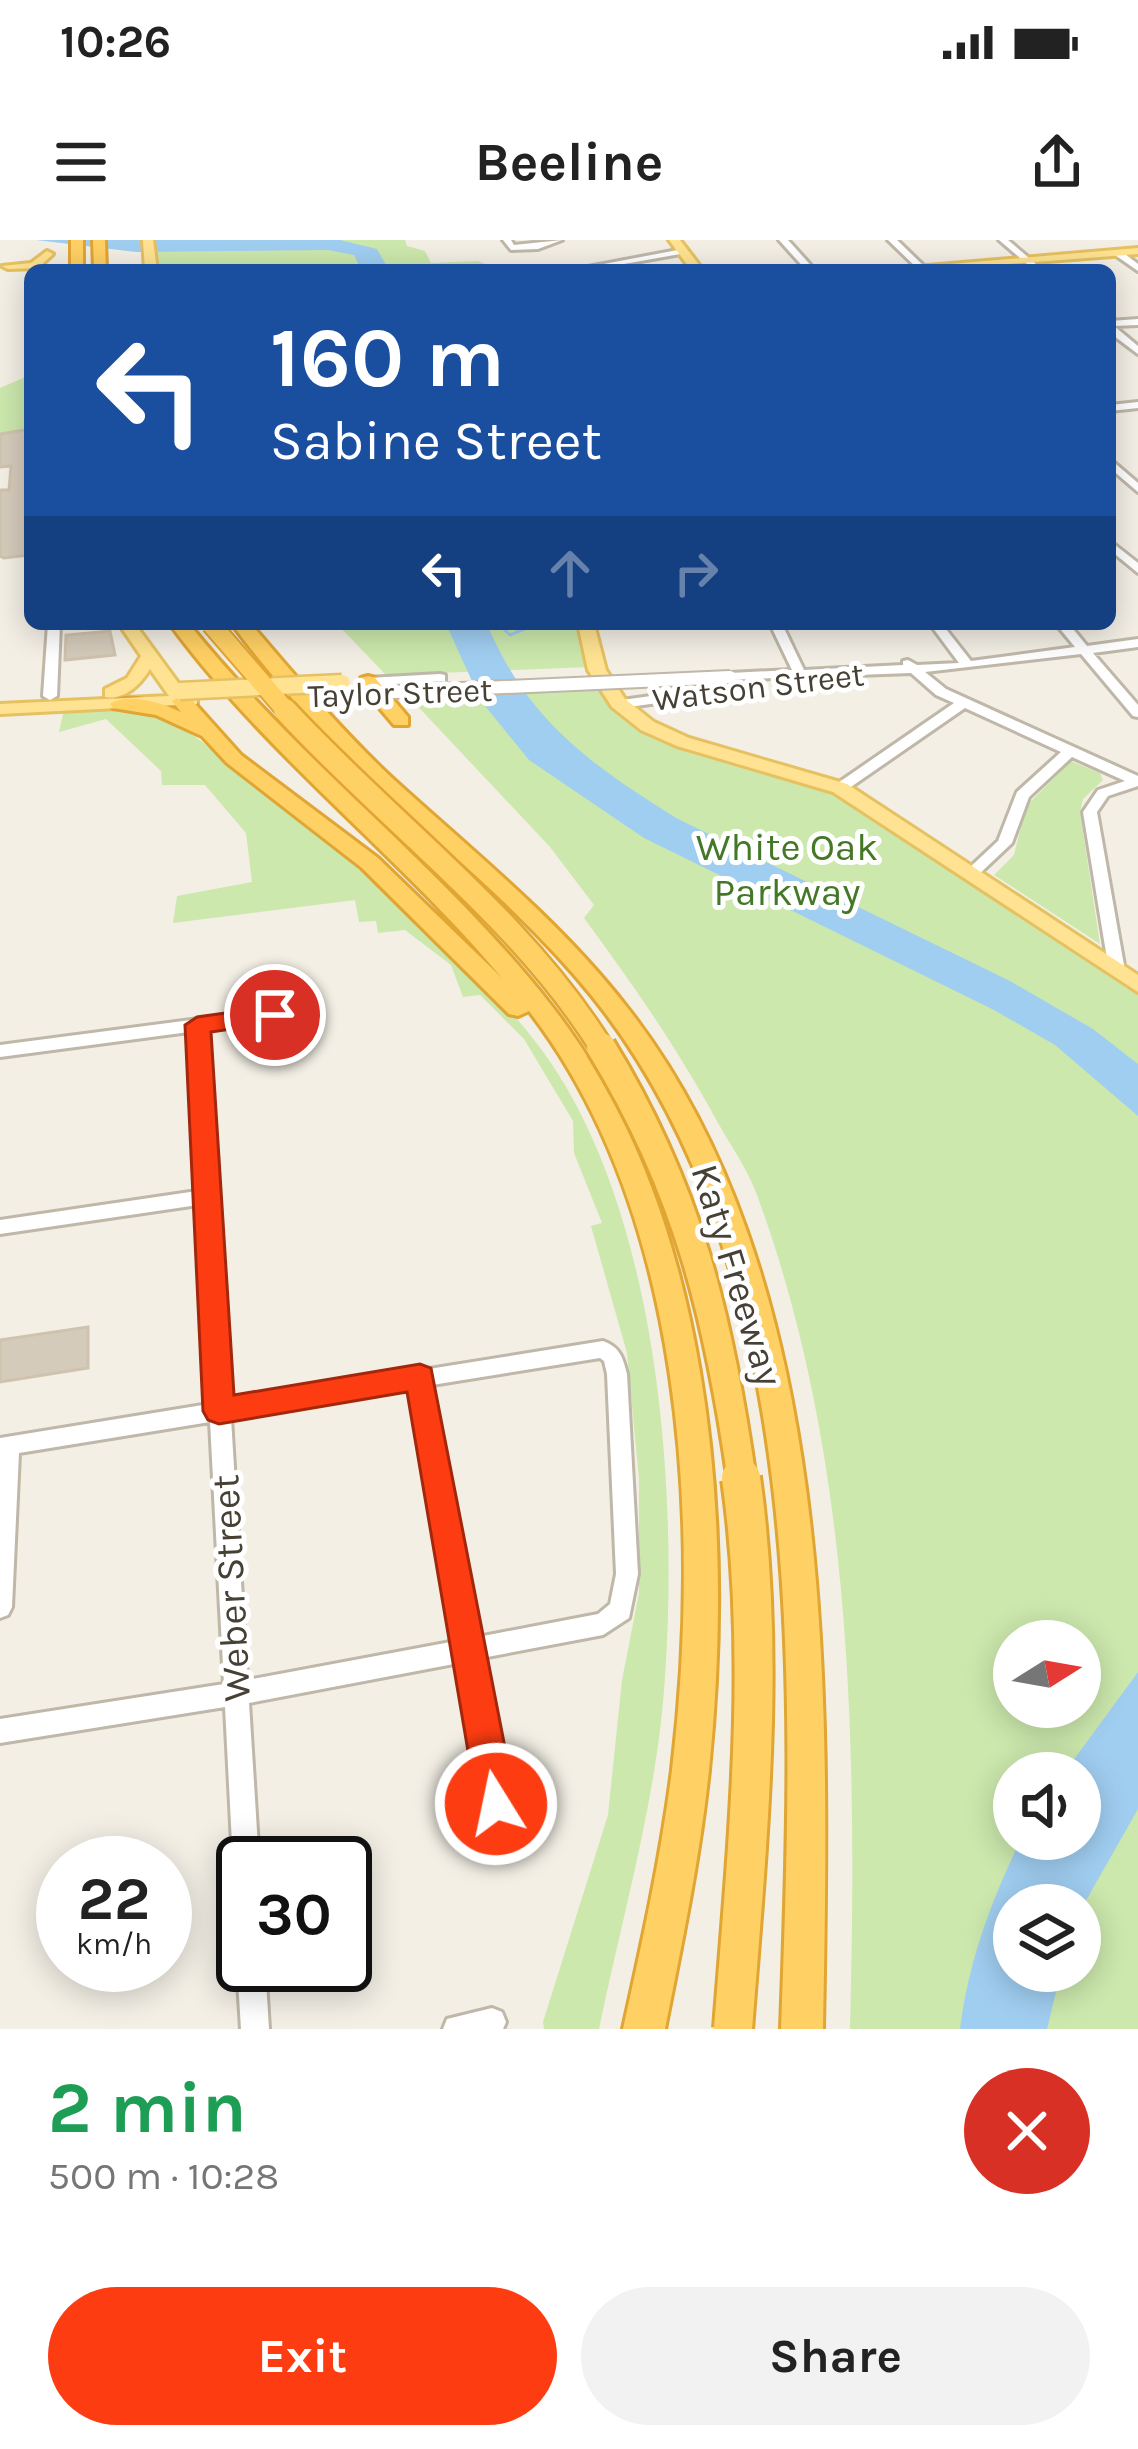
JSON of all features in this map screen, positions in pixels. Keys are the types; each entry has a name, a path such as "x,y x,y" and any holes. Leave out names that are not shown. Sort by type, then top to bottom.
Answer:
{"highway":[{"path":"74,240 77,264"},
{"name":"Katy Freeway","path":"184,630 259,715 480,936 574,1056 624,1156 649,1226 680,1363 693,1467 700,1598 694,1741 644,2029"},
{"path":"216,630 286,716 520,942 574,1004 631,1089 681,1201 722,1355 743,1502 751,1644 752,1803 733,2029"},
{"name":"Katy Freeway","path":"246,630 343,742 517,899 609,1001 650,1055 720,1196 759,1321 786,1444 801,1560 808,1684 802,2029"},
{"path":"381,687 401,721"},
{"path":"182,696 234,760 370,863 523,1013 560,1039"},
{"path":"116,698 161,710 209,734"}],"main road":[{"path":"974,264 1124,249"},
{"path":"131,630 148,659 182,696"},
{"path":"588,630 605,679 646,727 708,753 785,767 840,788 1138,985"},
{"path":"116,698 134,682 148,659"},
{"name":"Taylor Street","path":"0,709 116,698 381,687"},
{"name":"Taylor Street","path":"0,698 116,698"}],"street":[{"path":"509,244 538,247 558,240"},
{"path":"783,240 806,264"},
{"path":"892,240 918,264"},
{"path":"1003,240 1032,264"},
{"path":"602,264 678,246"},
{"path":"1124,249 1138,268"},
{"path":"1116,468 1138,489"},
{"path":"50,695 54,630"},
{"path":"779,630 798,669"},
{"path":"941,630 965,662"},
{"path":"1068,630 1138,713"},
{"name":"Watson Street","path":"622,704 785,682 798,669 965,662 1138,643"},
{"path":"909,665 923,682 963,704 1137,781"},
{"name":"Taylor Street","path":"381,687 798,669"},
{"path":"840,788 963,704"},
{"path":"972,873 1005,843 1022,795 1070,751"},
{"path":"1117,971 1090,812 1103,793 1137,781"},
{"path":"0,1051 275,1015"},
{"name":"Weber Street","path":"197,1025 244,1836"},
{"path":"0,1227 206,1197"},
{"path":"0,1607 5,1446 579,1351 603,1349 615,1361 626,1597 612,1618 589,1627 469,1650 0,1732"},
{"path":"420,1377 503,1839"},
{"path":"253,1992 255,2029"},
{"path":"457,2029 492,2022"}],"green space":[{"path":"155,240 405,240 407,246 425,251 431,263 485,264 157,264"},
{"path":"24,378 24,430 0,434 0,388"},
{"path":"343,630 581,630 590,667 386,675"},
{"name":"White Oak Parkway","path":"601,687 632,722 654,738 701,756 800,780 847,799 921,844 1138,995 1138,2029 850,2029 852,1819 842,1607 831,1501 789,1295 744,1167 671,1044 584,918 594,905 550,847 408,696"},
{"path":"133,709 167,718 349,854 514,1016 553,1066 589,1132 618,1206 640,1285 655,1368 668,1536 660,1734 599,2029 544,2029 543,2022 608,1815 622,1680 639,1593 639,1479 627,1353 591,1226 602,1223 574,1153 573,1121 524,1039 480,995 463,997 451,965 405,930 378,933 376,921 359,922 355,900 173,923 177,896 252,882 246,833 205,785 162,785 161,771 106,719 59,732 64,710"},
{"path":"1071,761 1100,773 1103,780 1083,799 1080,812 1100,944 994,875 1014,855 1026,806"}],"water":[{"path":"36,240 340,240 377,249 386,264 358,264 354,255 328,250 136,252"},
{"path":"449,630 490,630 522,688 565,738 678,819 1010,981 1093,1029 1138,1064 1138,1116 1055,1045 994,1010 644,838 529,760 481,701"},
{"path":"1138,1672 1138,1809 1095,1884 1000,1884 1011,1860 1101,1860 1101,1752 1079,1752"},
{"path":"993,1904 993,1992 1056,1992 1047,2029 960,2029"}],"building":[{"path":"24,430 24,556 4,558 0,556 0,490 9,490 11,466 0,467 0,434"},
{"path":"110,631 115,655 65,660 66,635"},
{"path":"88,1327 88,1368 0,1382 0,1340"}],"waterway":[{"path":"505,630 510,635 522,630"}],"route":[{"path":"275,1015 197,1025 219,1411 420,1377 496,1804"}]}
